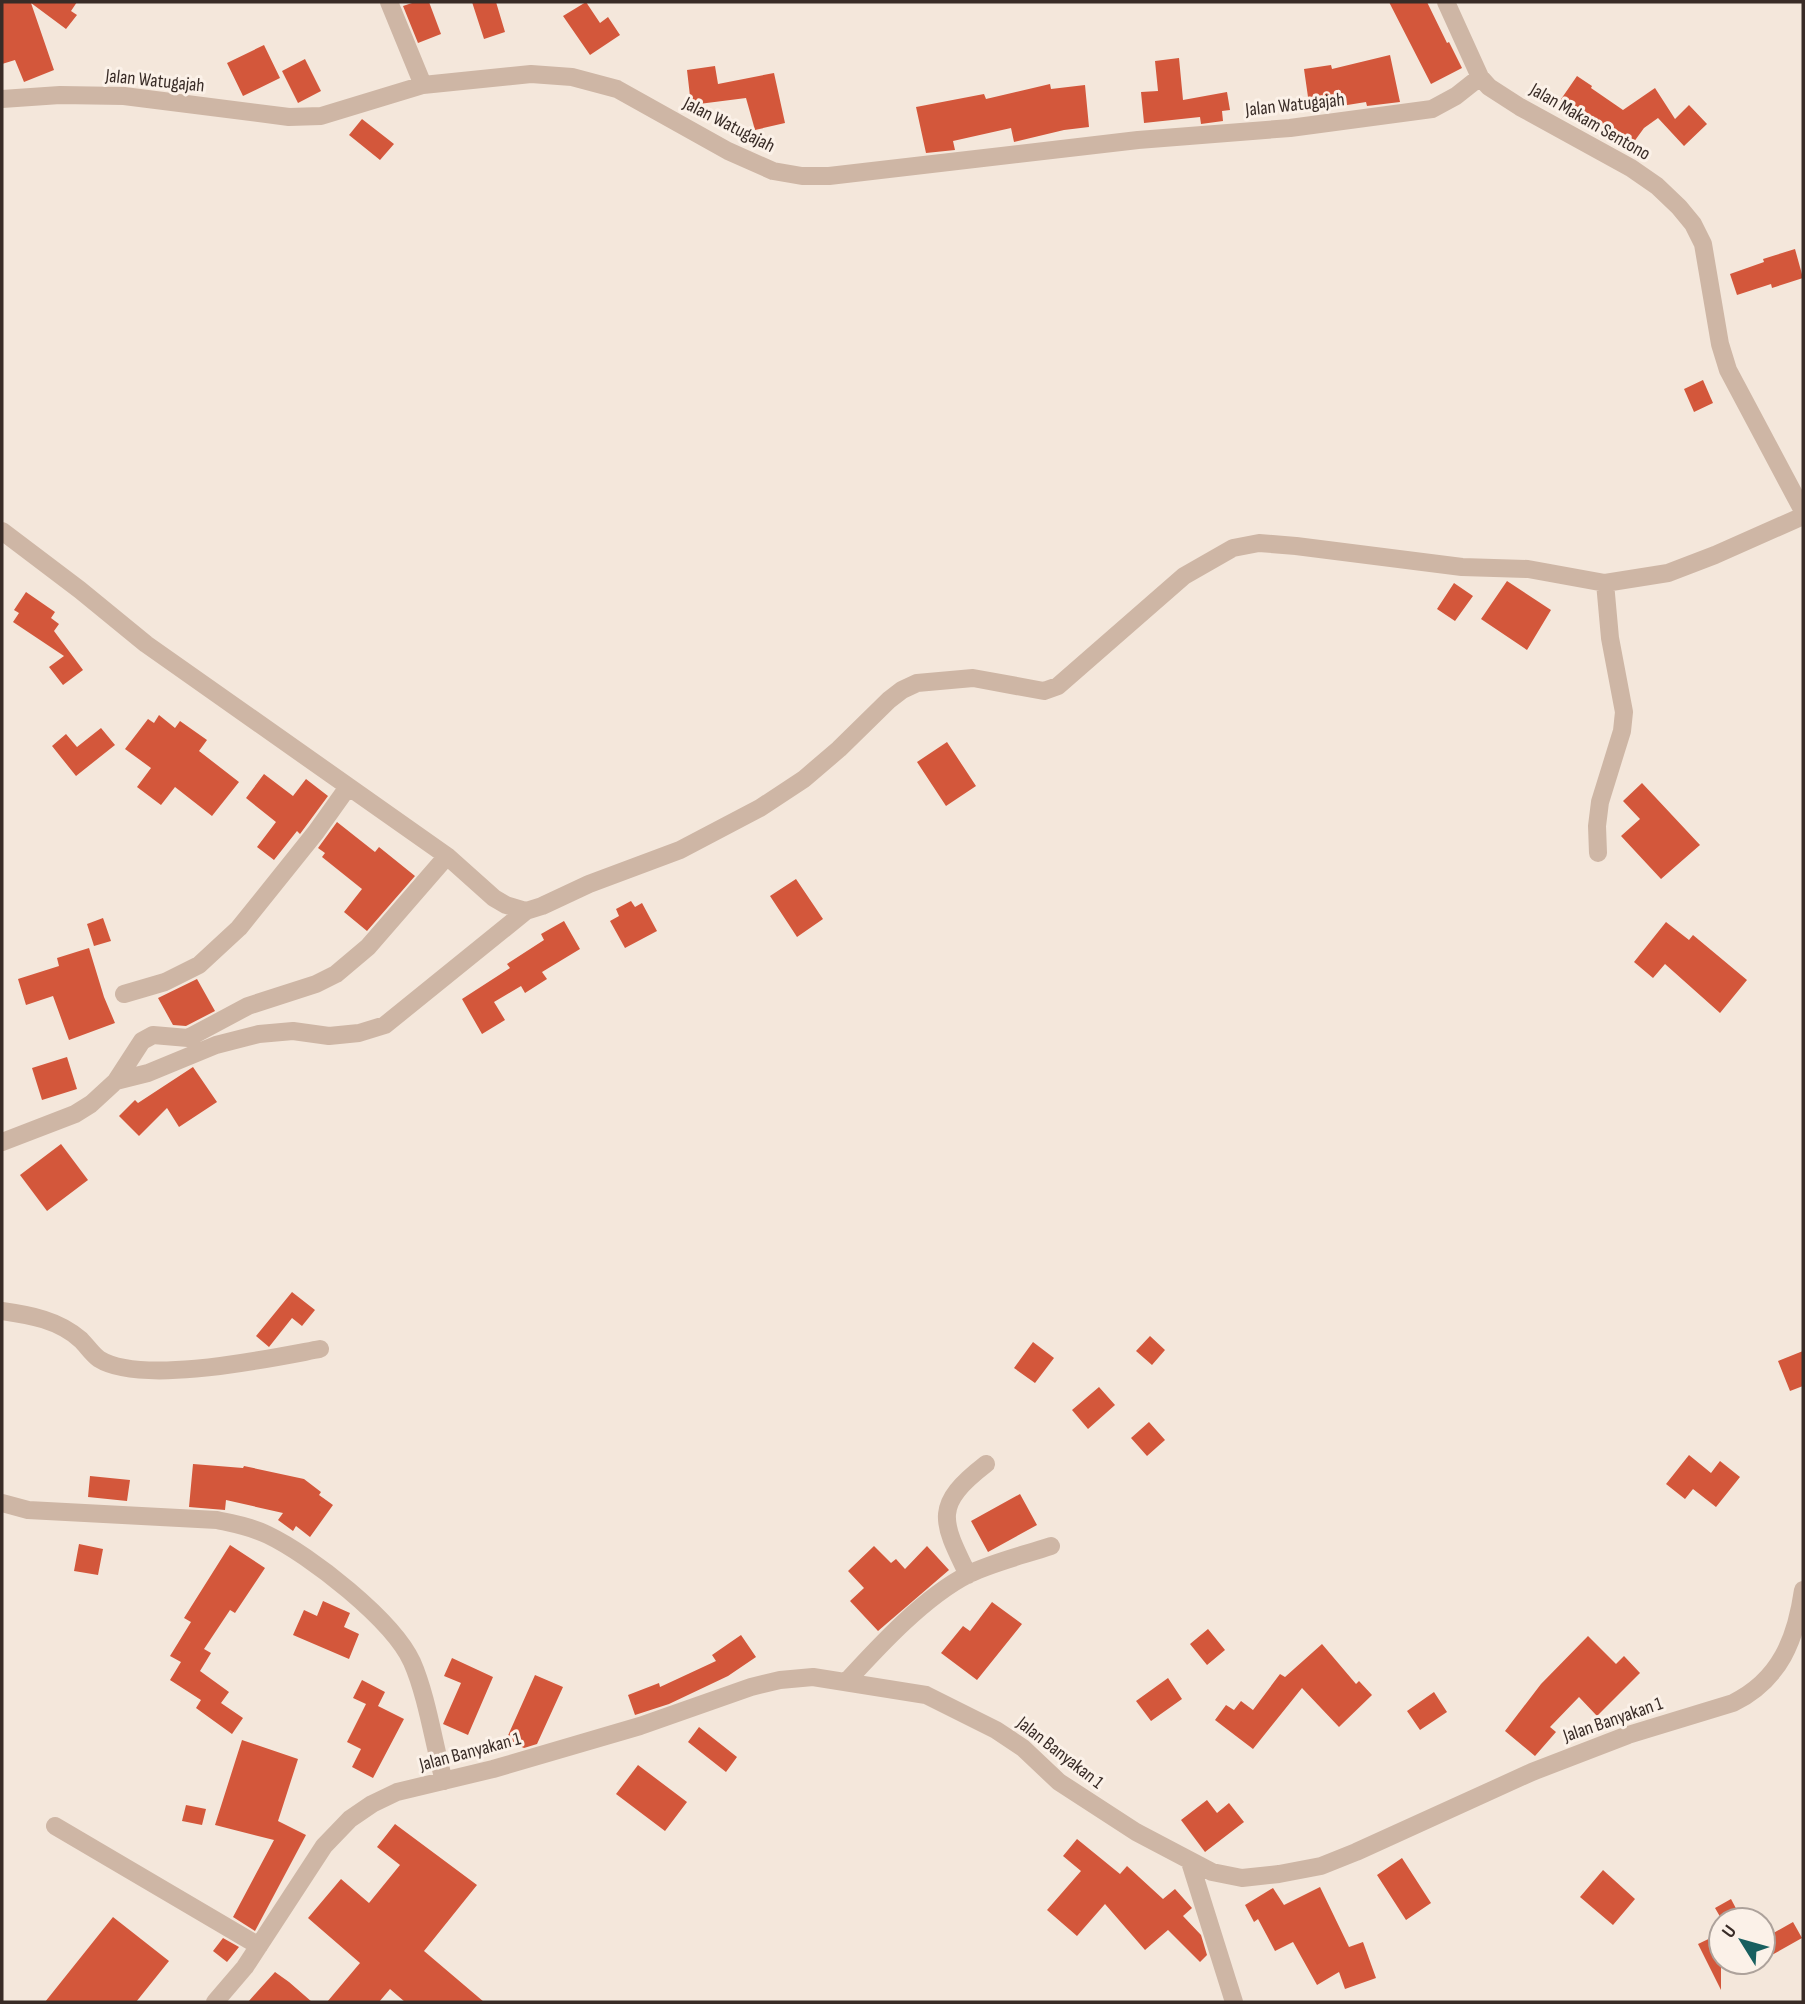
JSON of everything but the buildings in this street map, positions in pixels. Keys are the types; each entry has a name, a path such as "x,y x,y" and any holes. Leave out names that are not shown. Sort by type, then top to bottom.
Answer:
{"street":[{"path":"389,2 423,85"},
{"name":"Jalan Makam Sentono","path":"1446,2 1480,77 1498,94 1631,168 1664,193 1693,224 1703,244 1717,333 1728,370 1803,511"},
{"name":"Jalan Watugajah","path":"2,99 60,95 124,96 289,117 321,116 423,85 531,75 572,77 617,89 728,151 773,171 802,176 829,176 1138,140 1290,128 1432,109 1456,96 1480,77"},
{"path":"116,1081 148,1073 216,1045 259,1034 293,1031 329,1036 359,1033 385,1024 526,911 680,849 760,808 804,779 902,690 918,683 973,678 1044,691 1058,686 1184,576 1233,548 1259,543 1296,546 1462,567 1528,569 1605,583 1668,573 1803,516"},
{"path":"2,531 146,644 447,856 494,898 526,911"},
{"path":"1598,853 1600,802 1622,731 1624,712 1610,638 1605,583"},
{"path":"124,994 165,982 199,965 229,937 276,884 348,787"},
{"path":"2,1142 75,1114 91,1104 116,1081 142,1041 153,1035 188,1038 248,1006 316,984 336,974 368,947 447,856"},
{"path":"2,1311 53,1322 79,1338 99,1359 127,1369 193,1369 320,1349"},
{"path":"968,1575 951,1541 946,1522 951,1500 964,1480 986,1464"},
{"path":"2,1503 28,1510 217,1520 245,1525 270,1535 364,1603 387,1627 411,1661 444,1781"},
{"path":"846,1682 901,1626 937,1595 968,1575 1051,1546"},
{"name":"Jalan Banyakan 1","path":"217,2001 246,1968 324,1846 350,1819 372,1804 397,1792 640,1726 751,1687 780,1680 813,1677 926,1695 996,1730 1023,1748 1059,1782 1087,1802 1190,1861 1212,1871 1242,1878 1321,1866 1356,1853 1532,1772 1628,1735 1733,1703 1756,1690 1775,1670 1790,1644 1803,1590"},
{"path":"55,1826 259,1946"},
{"path":"1190,1861 1234,2002"}]}
